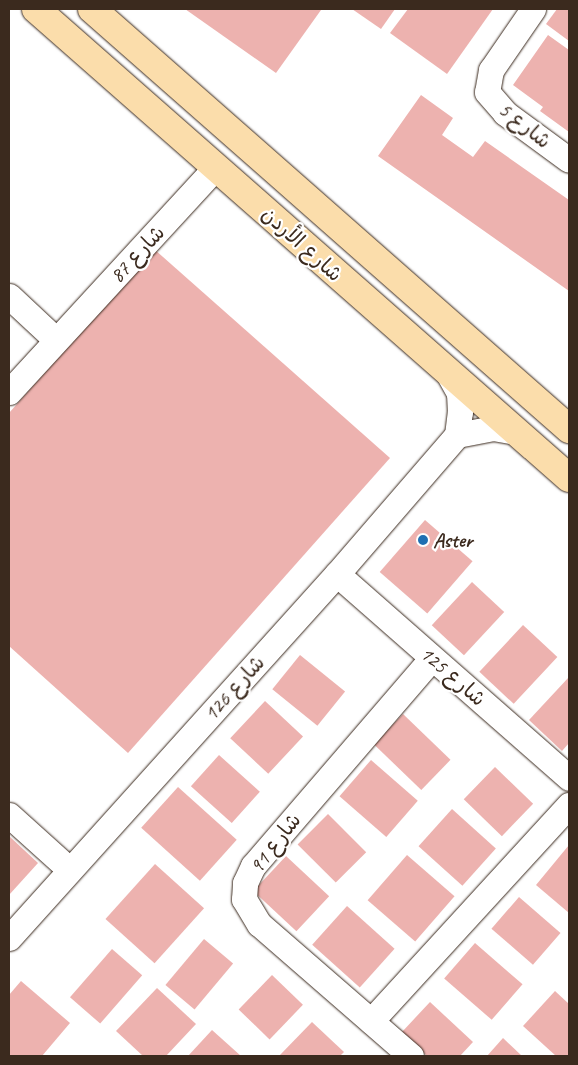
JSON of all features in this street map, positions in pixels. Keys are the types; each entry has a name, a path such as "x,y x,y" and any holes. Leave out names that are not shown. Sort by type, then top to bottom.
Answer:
{"main road":[{"name":"شارع الأردن","path":"36,9 569,478"},
{"name":"شارع الأردن","path":"90,12 569,429"}],"street":[{"name":"شارع 5","path":"533,9 491,70 487,92 505,113 569,160"},
{"name":"شارع 87","path":"9,392 216,167"},
{"path":"9,296 56,340"},
{"path":"448,373 458,393 460,412 457,435 493,428 516,432"},
{"name":"شارع 126","path":"9,938 337,574 457,435"},
{"name":"شارع 125","path":"337,574 569,778"},
{"name":"شارع 91","path":"411,1056 259,924 244,899 245,883 253,866 432,658"},
{"path":"371,1020 569,805"},
{"path":"9,815 69,870"}],"building":[{"path":"185,9 320,9 321,10 276,73"},
{"path":"352,9 395,9 381,29"},
{"path":"408,9 493,9 447,74 390,33"},
{"path":"557,9 569,9 569,41 546,24"},
{"path":"548,35 569,50 569,132 540,111 543,107 513,85"},
{"path":"421,95 453,118 442,135 473,157 485,141 569,200 569,291 378,156"},
{"path":"154,249 390,458 128,753 9,646 9,413"},
{"path":"425,520 473,561 427,613 380,572"},
{"path":"472,582 504,612 464,655 432,625"},
{"path":"523,625 557,657 514,704 479,672"},
{"path":"300,655 345,692 317,726 272,689"},
{"path":"569,677 569,743 562,751 529,720"},
{"path":"265,701 303,736 268,774 230,738"},
{"path":"403,714 450,760 421,790 374,744"},
{"path":"219,755 260,792 232,823 191,786"},
{"path":"371,760 418,801 386,837 340,796"},
{"path":"495,767 533,804 502,836 464,799"},
{"path":"178,787 237,840 200,881 141,828"},
{"path":"452,809 496,848 462,886 419,846"},
{"path":"328,814 366,852 336,883 298,844"},
{"path":"9,836 38,863 9,895"},
{"path":"569,845 569,913 536,885"},
{"path":"407,855 455,896 415,942 368,900"},
{"path":"286,856 329,896 296,931 253,891"},
{"path":"155,864 204,908 155,963 105,919"},
{"path":"519,897 561,933 533,965 491,929"},
{"path":"347,906 395,949 360,987 312,945"},
{"path":"204,939 233,963 195,1009 165,985"},
{"path":"475,943 523,984 492,1020 444,978"},
{"path":"112,949 142,975 100,1024 70,997"},
{"path":"272,975 303,1005 270,1039 239,1010"},
{"path":"21,981 70,1023 42,1056 9,1056 9,995"},
{"path":"157,988 196,1024 166,1056 143,1056 116,1031"},
{"path":"555,991 569,1004 569,1056 556,1056 523,1026"},
{"path":"430,1002 473,1042 460,1056 427,1056 401,1033"},
{"path":"312,1022 344,1052 340,1056 279,1056"},
{"path":"212,1030 241,1056 188,1056"},
{"path":"503,1038 522,1056 487,1056"}],"place":[{"name":"Aster","path":"423,540"}]}
